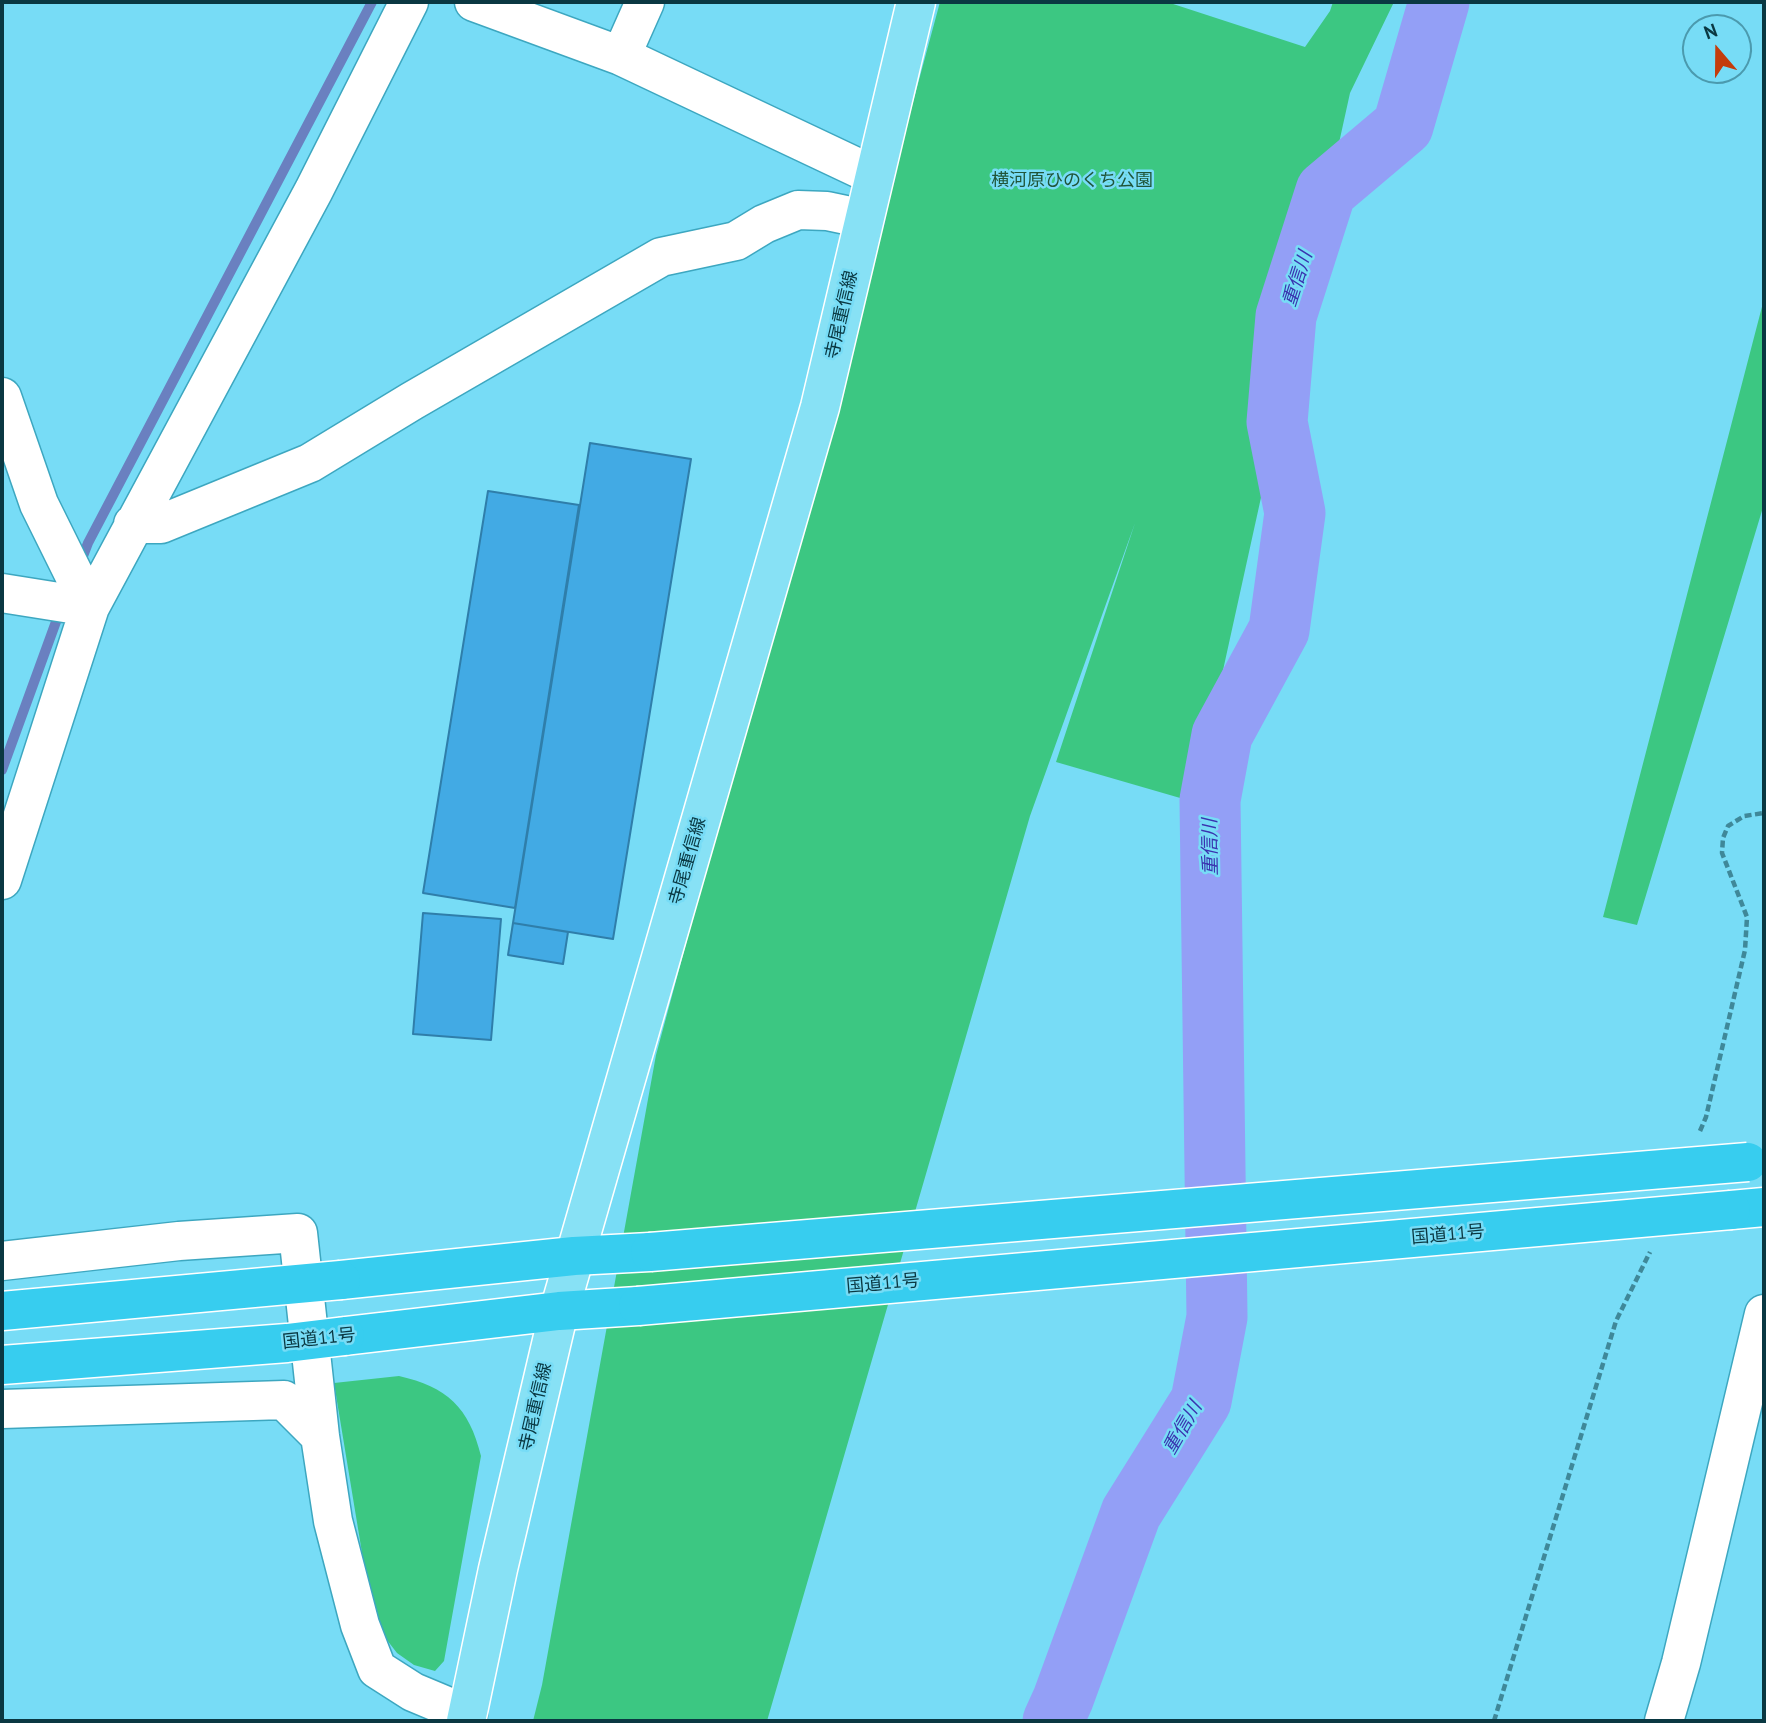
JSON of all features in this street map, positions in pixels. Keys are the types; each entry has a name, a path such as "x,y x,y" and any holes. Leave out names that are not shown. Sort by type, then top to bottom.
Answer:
{"highway":[{"path":"2,1311 574,1256 1756,1162"},
{"name":"国道11号","path":"2,1365 287,1343 559,1311 1748,1209"}],"main road":[{"name":"寺尾重信線","path":"467,1718 498,1569 559,1311 820,407 916,2"}],"street":[{"path":"2,880 90,607 314,190 409,2"},
{"path":"474,2 621,56 875,176"},
{"path":"621,56 645,2"},
{"path":"133,524 161,524 310,463 661,257 736,241 798,210 827,211 865,219"},
{"path":"2,397 38,504 90,607"},
{"path":"2,593 90,607"},
{"path":"2,1261 179,1241 298,1233 320,1436 333,1521 360,1625 377,1669 413,1692 467,1718"},
{"path":"1664,1721 1681,1663 1764,1314"},
{"path":"2,1409 284,1400 320,1436"}],"green space":[{"name":"横河原ひのくち公園","path":"940,2 1167,2 1305,47 1330,11 1333,2 1394,2 1350,93 1194,802 1056,762 1135,523 1030,816 767,1721 533,1721 542,1685 656,1055"},
{"path":"1764,299 1764,504 1637,925 1603,917"},
{"path":"399,1376 430,1386 453,1402 470,1424 481,1456 444,1661 435,1671 414,1665 397,1653 380,1631 366,1577 334,1383"}],"building":[{"path":"590,443 691,459 613,939 513,923"},
{"path":"488,491 579,505 515,908 423,893"},
{"path":"423,913 501,919 491,1040 413,1034"},
{"path":"513,923 568,932 563,964 508,955"}],"waterway":[{"path":"80,564 88,543 372,2"},
{"name":"重信川","path":"1053,1721 1131,1513 1201,1401 1217,1317 1210,800 1222,735 1279,630 1295,513 1277,422 1286,316 1326,191 1403,126 1439,2"},
{"path":"2,770 61,608"}]}
